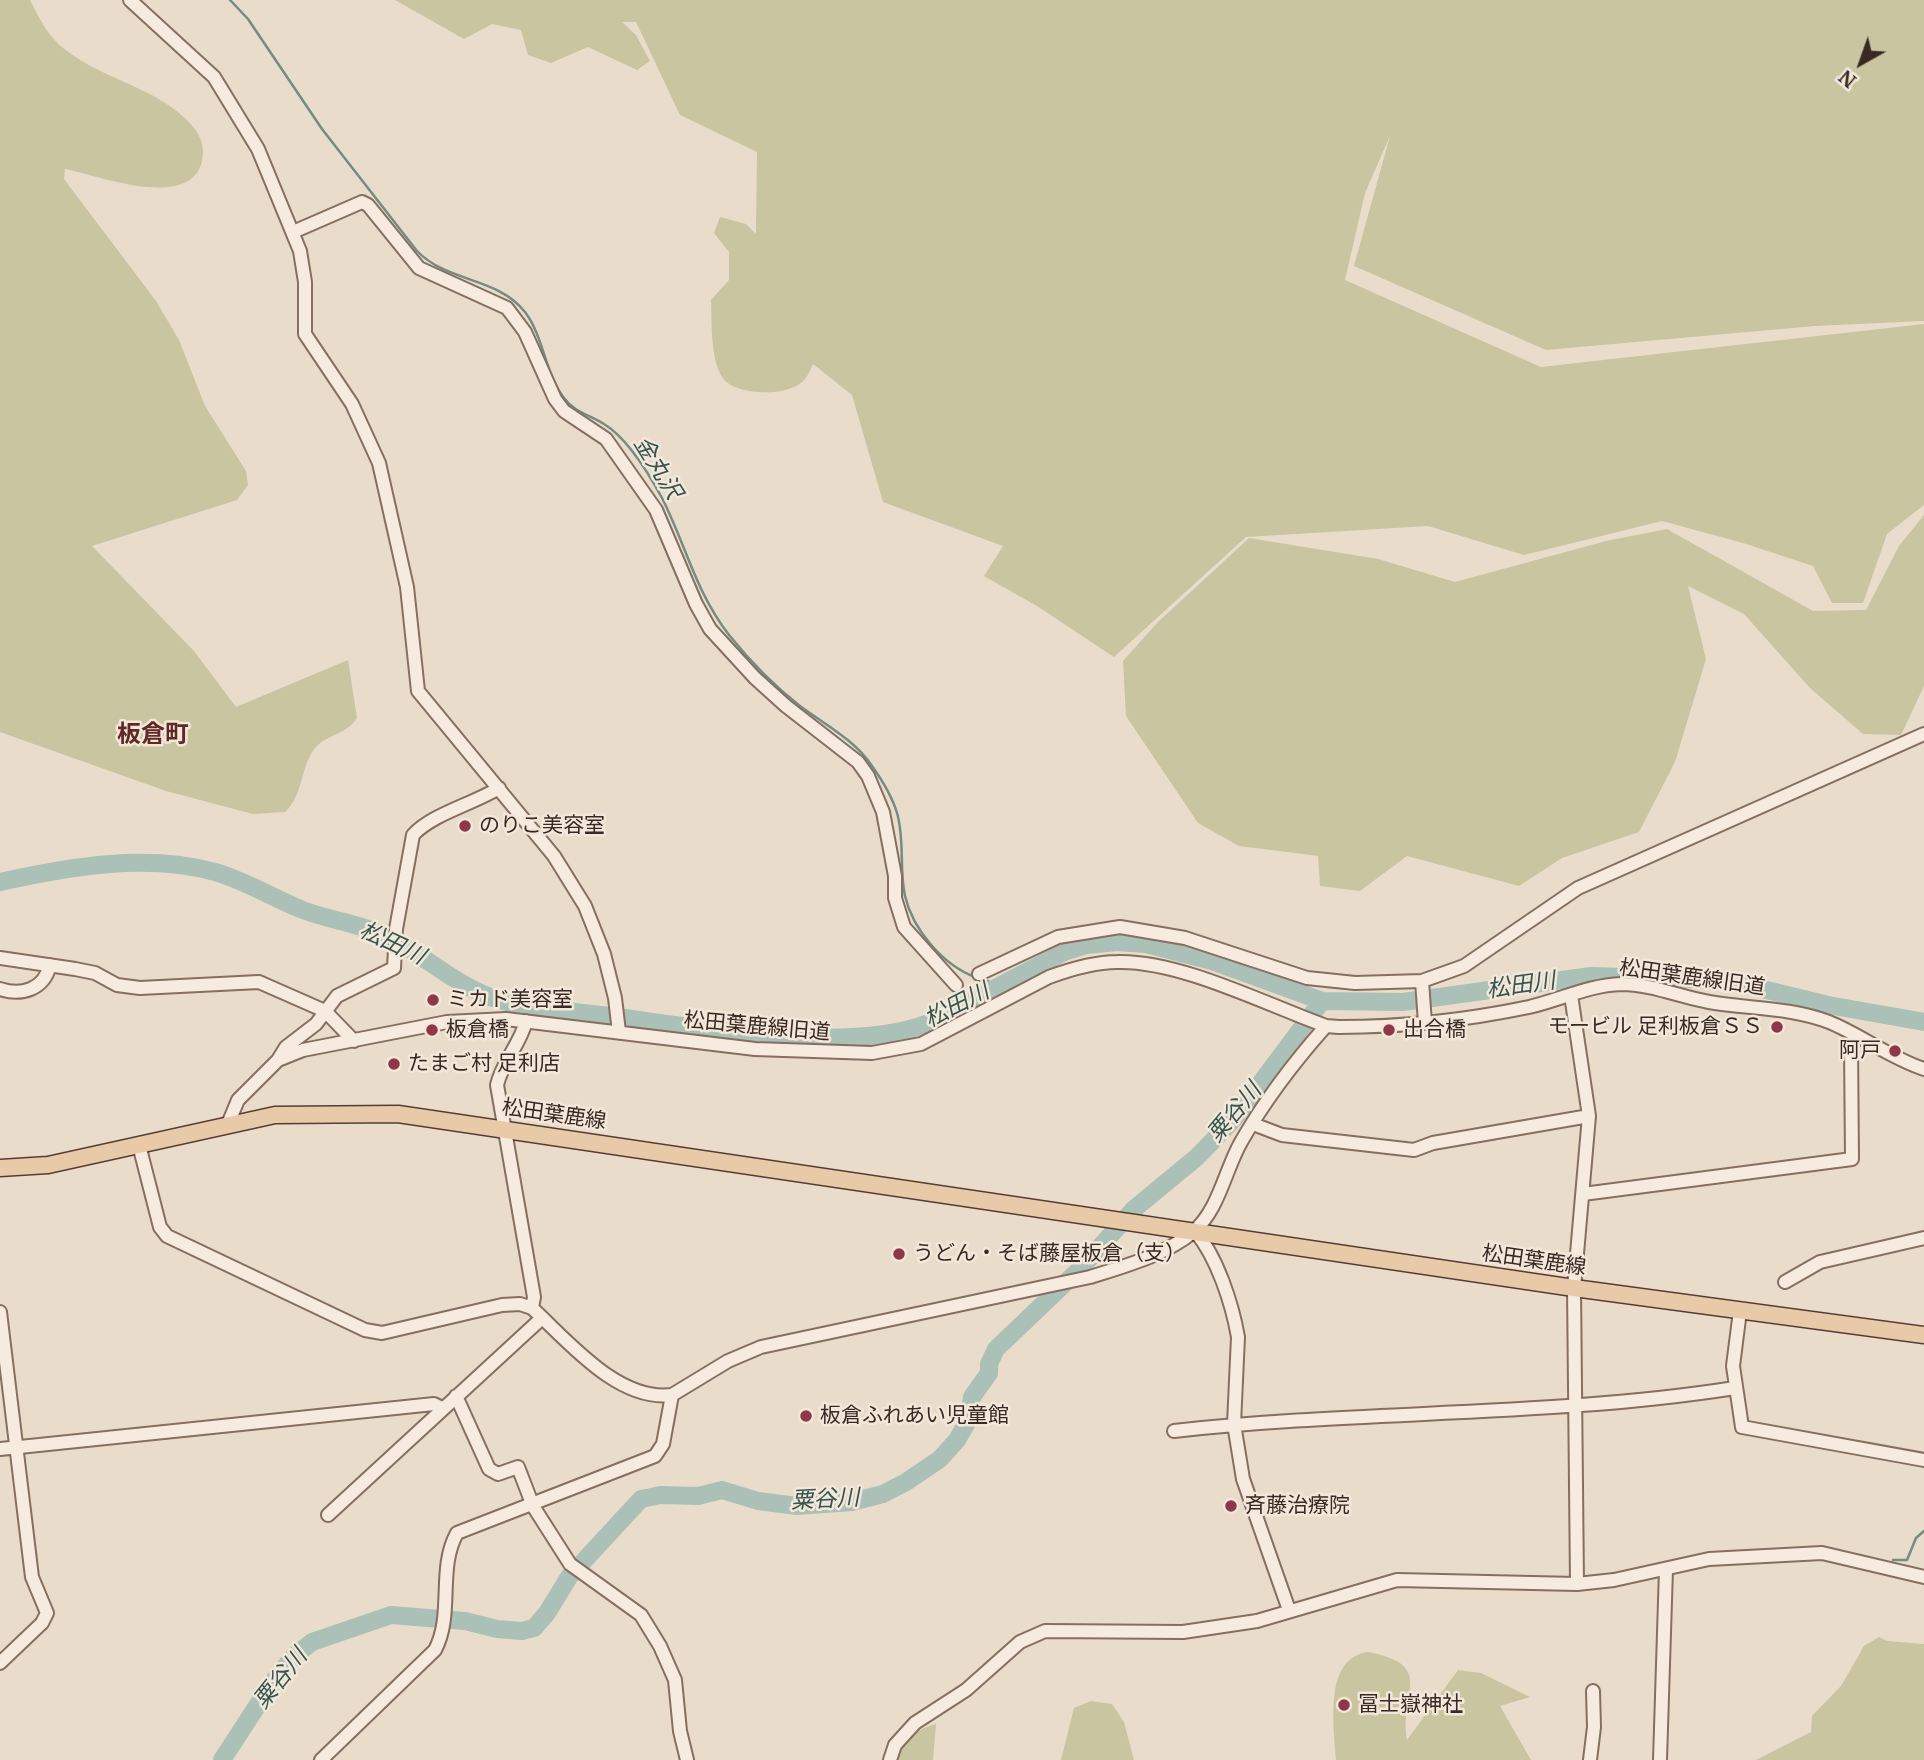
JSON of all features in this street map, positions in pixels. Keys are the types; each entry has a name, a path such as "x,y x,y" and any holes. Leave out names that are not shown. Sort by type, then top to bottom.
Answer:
{"main road":[{"name":"松田葉鹿線","path":"0,1168 48,1165 275,1115 363,1112 505,1129 1574,1288 1924,1335"}],"street":[{"path":"130,0 214,77 258,149 300,251 304,282 305,334 352,404 379,463 407,587 418,691 554,856 585,906 597,932 612,985 619,1032"},
{"path":"293,232 362,202 368,205 419,268 507,308 524,332 555,399 564,411 606,439 656,510 696,604 710,629 755,678 794,713 843,749 868,776 883,811 895,876 895,898 904,927 956,985"},
{"path":"979,974 1059,937 1120,927 1185,938 1282,971 1326,982 1422,984 1464,966 1578,888 1924,734"},
{"path":"278,1060 286,1047 312,1029 343,992 394,968 396,929 413,835 429,822 474,804 499,788"},
{"path":"0,958 95,974 117,985 140,988 208,982 259,982 325,1011 354,1041"},
{"name":"松田葉鹿線旧道","path":"228,1124 238,1100 278,1060 303,1050 447,1023 492,1019 526,1021 787,1052 890,1051 921,1044 943,1035 1049,977 1072,969 1119,961 1197,978 1323,1025 1425,1019 1528,1007 1622,984 1709,1002 1805,1014 1924,1069"},
{"path":"0,989 14,993 32,990 50,965"},
{"path":"1422,984 1425,1019"},
{"path":"1572,995 1589,1116 1574,1288 1577,1584"},
{"path":"526,1021 518,1045 501,1069 497,1086 534,1297 531,1308"},
{"path":"139,1145 160,1227 167,1236 365,1330 382,1333 502,1305 520,1304 531,1308 609,1376 651,1395 672,1395 728,1361 761,1347 1077,1279 1135,1263 1195,1231 1215,1201 1240,1144 1252,1124 1284,1074 1323,1025"},
{"path":"1583,1194 1852,1159 1851,1045 1855,1035"},
{"path":"1252,1124 1282,1135 1414,1150 1433,1143 1589,1116"},
{"path":"1195,1231 1204,1242 1235,1322 1238,1337 1234,1424 1243,1479 1289,1611"},
{"path":"1785,1282 1820,1262 1924,1238"},
{"path":"1740,1311 1733,1366 1742,1427 1924,1460"},
{"path":"0,1312 32,1577 47,1613 42,1623 0,1663"},
{"path":"328,1515 542,1318"},
{"path":"1174,1431 1234,1424 1659,1399 1735,1388"},
{"path":"321,1760 435,1650 443,1626 448,1553 457,1533 533,1506 655,1456 663,1444 672,1395"},
{"path":"456,1396 489,1469 498,1474 518,1467 533,1506 570,1564 641,1615 660,1646 675,1680 680,1731 687,1760"},
{"path":"0,1449 434,1404 442,1408"},
{"path":"890,1760 895,1745 915,1723 966,1689 1032,1634 1059,1630 1149,1634 1183,1632 1257,1621 1411,1578 1577,1584 1614,1580 1709,1559 1822,1553 1924,1577"},
{"path":"1660,1760 1666,1569"},
{"path":"1590,1760 1594,1727 1593,1691"}],"shaded area":[{"path":"0,0 30,0 46,28 61,46 92,67 159,99 188,121 201,139 203,153 198,172 185,183 167,187 146,187 65,169 64,179 156,301 179,340 205,406 246,471 248,485 237,500 92,546 194,651 236,707 348,660 357,718 348,727 316,747 307,762 296,797 285,812 253,814 166,791 0,732"},
{"path":"395,0 1924,0 1924,321 1815,326 1546,350 1354,266 1390,136 1365,193 1345,280 1541,367 1924,324 1924,505 1887,534 1863,603 1832,603 1813,566 1662,521 1524,555 1428,526 1246,537 1114,657 1037,606 984,576 1003,546 883,502 852,395 813,364 802,382 794,387 773,392 737,388 722,377 715,360 711,300 729,280 729,252 714,233 720,217 746,224 756,234 757,152 680,115 636,22 622,22 636,35 650,61 637,70 588,47 551,63 528,55 521,30 492,24 464,39"},
{"path":"1924,515 1924,686 1901,735 1863,734 1810,688 1744,614 1688,586 1706,659 1675,762 1639,832 1562,858 1519,886 1407,856 1360,891 1320,886 1318,856 1239,846 1198,823 1126,716 1123,661 1157,623 1249,538 1378,559 1455,582 1606,541 1667,529 1813,611 1866,610 1899,546"},
{"path":"1879,1637 1887,1641 1924,1644 1924,1760 1756,1760 1811,1732 1812,1716 1841,1686 1864,1646"},
{"path":"1368,1652 1389,1658 1402,1665 1409,1673 1407,1740 1458,1670 1481,1673 1530,1697 1500,1706 1531,1760 1336,1760 1333,1712 1338,1680 1344,1667 1354,1657"},
{"path":"1091,1701 1112,1704 1124,1722 1134,1760 1061,1760 1074,1708"},
{"path":"936,1724 933,1760 893,1760 899,1747 910,1736"}],"waterway":[{"name":"金丸沢","path":"230,0 248,19 322,129 417,251 443,269 501,292 514,301 531,322 553,378 564,398 577,410 613,430 637,457 662,498 699,585 729,635 780,690 857,748 879,777 890,794 897,813 901,834 903,886 909,909 931,945 952,964 975,977"},
{"name":"松田川","path":"0,882 107,864 162,863 189,866 226,876 303,910 384,935 468,987 499,1000 539,1008 771,1036 857,1037 895,1032 929,1023 1064,952 1087,945 1117,942 1146,944 1212,961 1322,1001 1403,1002 1591,976 1726,980 1828,1005 1924,1022"},
{"name":"金丸沢","path":"982,979 997,985"},
{"name":"粟谷川","path":"222,1760 272,1683 292,1658 312,1642 391,1615 465,1621 497,1629 522,1631 534,1628 547,1613 569,1577 641,1499 661,1495 698,1496 722,1490 758,1501 797,1506 852,1502 883,1494 940,1459 957,1440 968,1421 972,1397 989,1373 989,1364 996,1349 1081,1268 1134,1209 1197,1157 1233,1120 1322,1001"},
{"path":"1893,1560 1907,1560 1916,1538 1924,1531"}],"place":[{"name":"のりこ美容室","path":"465,826"},
{"name":"ミカド美容室","path":"433,1000"},
{"name":"モービル 足利板倉ＳＳ","path":"1777,1027"},
{"name":"板倉橋","path":"432,1030"},
{"name":"出合橋","path":"1389,1030"},
{"name":"阿戸","path":"1895,1051"},
{"name":"たまご村 足利店","path":"394,1064"},
{"name":"うどん・そば藤屋板倉（支）","path":"899,1254"},
{"name":"板倉ふれあい児童館","path":"806,1416"},
{"name":"斉藤治療院","path":"1231,1506"},
{"name":"冨士嶽神社","path":"1344,1705"}],"district":[{"name":"板倉町","path":"153,735"}]}
